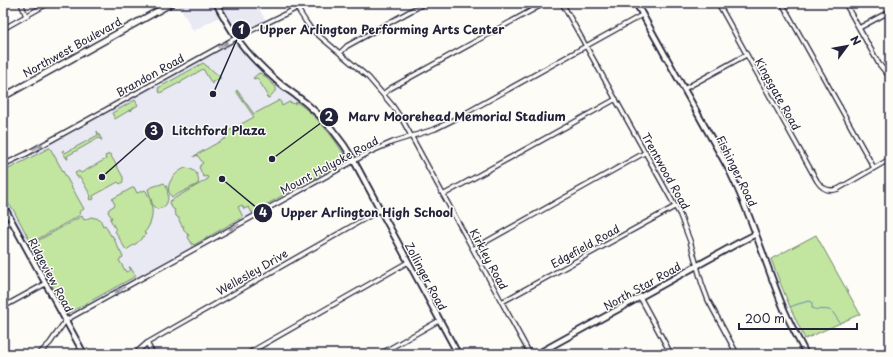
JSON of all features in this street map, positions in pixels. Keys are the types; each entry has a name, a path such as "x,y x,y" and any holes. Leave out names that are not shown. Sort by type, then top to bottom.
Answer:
{"main road":[{"name":"Northwest Boulevard","path":"3,97 172,3"}],"street":[{"path":"21,3 26,16"},
{"path":"3,29 49,3"},
{"name":"Zollinger Road","path":"216,3 236,38 256,62 272,77 307,104 324,120 337,136 354,161 458,354"},
{"name":"Brandon Road","path":"3,165 26,154 236,38 306,3"},
{"path":"340,52 347,46 425,3"},
{"path":"383,94 391,88 545,3"},
{"name":"Trentwood Road","path":"562,3 676,206 686,230 708,300 737,354"},
{"name":"Fishinger Road","path":"636,3 736,183 748,211 781,303 806,354"},
{"name":"Kingsgate Road","path":"718,3 821,187 827,190 838,189 874,168"},
{"path":"782,3 874,168 890,159"},
{"path":"845,3 879,64 890,77"},
{"name":"Kirkley Road","path":"298,8 311,29 368,77 401,117 530,354"},
{"path":"859,28 890,12"},
{"name":"Mount Holyoke Road","path":"39,354 50,343 66,320 370,152 393,142 435,129 455,119 642,15"},
{"path":"684,89 746,55"},
{"path":"443,195 616,99"},
{"path":"473,248 646,152"},
{"name":"Ridgeview Road","path":"3,205 84,354"},
{"name":"Edgefield Road","path":"502,302 676,206"},
{"name":"Wellesley Drive","path":"136,354 147,343 380,210"},
{"path":"3,226 12,221"},
{"name":"North Star Road","path":"537,354 756,234"},
{"path":"247,354 408,262"},
{"path":"3,307 45,284"},
{"path":"640,297 671,354"},
{"path":"380,354 440,320"},
{"path":"147,343 153,354"}],"shaded area":[{"path":"178,3 256,3 267,23 236,37 256,62 324,120 354,161 66,320 3,205 3,165 236,38 223,15 193,31","holes":["111,154 124,181 121,184 118,182 93,196 94,198 90,200 89,198 91,196 80,176 75,173 79,171 80,174 106,159 105,157"]}],"green space":[{"path":"203,63 221,78 212,82 212,84 203,69 180,84 179,83 160,93 158,88"},
{"path":"259,73 276,87 276,90 269,98 266,97 268,95 257,78 253,78"},
{"path":"237,90 254,114 280,100 282,106 289,102 295,104 296,102 313,115 324,127 339,146 347,160 309,181 306,181 252,213 249,207 244,209 242,205 238,207 243,217 194,245 188,237 189,235 183,228 184,226 182,226 179,218 174,212 175,210 169,203 208,179 207,176 203,176 199,167 203,163 197,155 194,156 226,138 223,133 224,132 225,133 254,117 236,91"},
{"path":"135,100 138,105 131,111 130,110 115,119 112,113"},
{"path":"97,131 102,140 99,138 67,156 67,159 62,151 64,150 65,153 98,135"},
{"path":"49,148 84,209 79,212 80,215 31,243 13,209 4,196 3,172"},
{"path":"110,154 123,177 123,182 120,184 118,182 93,196 94,199 90,200 89,198 91,196 80,177 77,177 75,173 79,171 81,173 106,159 105,156"},
{"path":"186,168 196,173 198,184 172,197 168,189 169,184 178,172"},
{"path":"164,183 167,189 168,200 166,205 157,209 153,206 148,189"},
{"path":"134,187 137,193 146,191 150,198 152,217 144,233 146,234 137,243 126,250 115,231 116,230 110,219 112,218 108,212 109,209 115,205 112,199"},
{"path":"82,216 84,220 91,217 100,219 103,226 105,225 111,236 112,235 123,257 119,260 126,272 131,270 130,267 136,276 67,314 32,244"},
{"path":"816,235 860,314 805,339 771,259"}],"waterway":[{"path":"790,307 809,301 812,302 812,308 818,310 830,310 840,323"}],"place":[{"name":"Upper Arlington Performing Arts Center","path":"213,94"},
{"name":"Marv Moorehead Memorial Stadium","path":"272,159"},
{"name":"Litchford Plaza","path":"102,177"},
{"name":"Upper Arlington High School","path":"222,179"}]}
